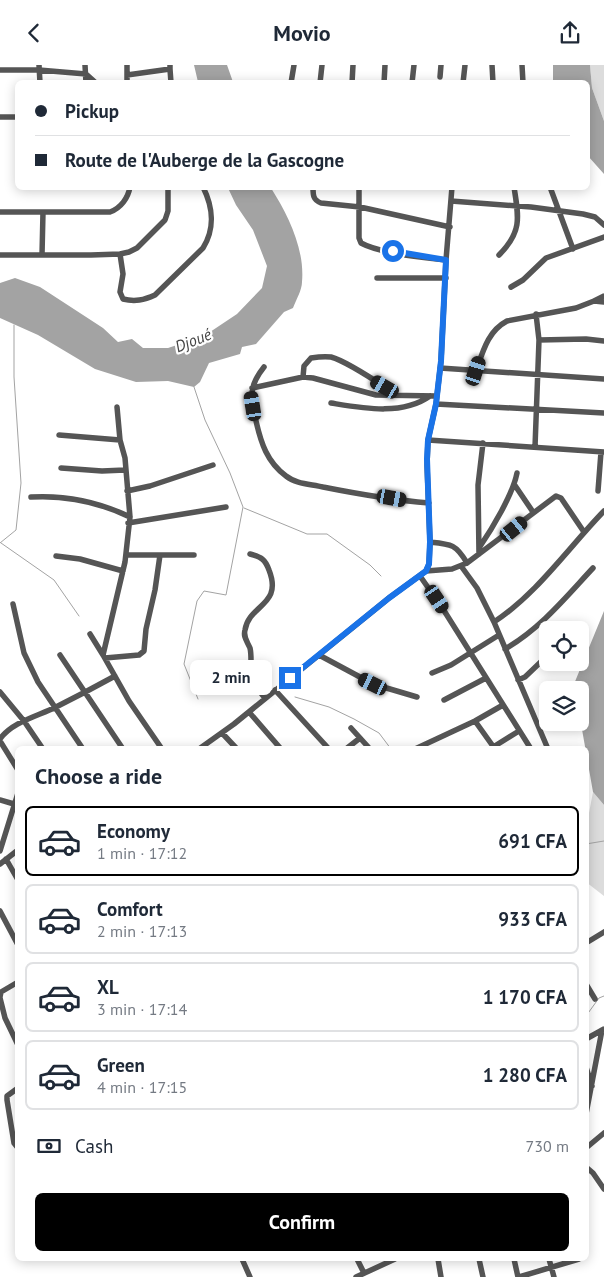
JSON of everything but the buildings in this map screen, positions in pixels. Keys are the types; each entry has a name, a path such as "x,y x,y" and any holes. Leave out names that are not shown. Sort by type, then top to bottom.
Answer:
{"street":[{"path":"86,65 86,80"},
{"path":"127,65 127,80"},
{"path":"292,80 294,65"},
{"path":"320,80 322,65"},
{"path":"352,80 353,65"},
{"path":"384,80 385,65"},
{"path":"412,80 414,65"},
{"path":"440,77 441,65"},
{"path":"463,80 465,65"},
{"path":"492,65 493,80"},
{"path":"522,65 523,80"},
{"path":"127,75 170,67 171,80"},
{"path":"0,70 39,68 86,74 93,80"},
{"path":"0,117 15,117"},
{"path":"0,212 110,212 124,203 130,190"},
{"path":"0,255 120,254 137,248 165,220 168,211 168,190"},
{"path":"120,254 123,274 120,292 123,299 131,301 146,299 156,295 203,248 208,240 211,232 211,211 204,190"},
{"path":"314,190 313,197 321,203 360,207 450,227"},
{"path":"360,190 360,243 366,246 446,260"},
{"path":"203,746 249,712 389,598 426,571 429,564 430,542 428,440 436,404 433,396 440,368 452,190"},
{"path":"499,255 512,242 518,224 514,190"},
{"path":"551,190 573,249"},
{"path":"451,201 558,211 595,217 604,225"},
{"path":"42,255 43,212"},
{"path":"511,287 523,280 544,260 604,237"},
{"path":"377,278 446,279"},
{"path":"476,371 485,345 498,326 507,321 536,314 576,308 604,296"},
{"path":"594,301 604,302"},
{"path":"535,447 539,340 536,314"},
{"path":"539,340 586,339 604,341"},
{"path":"303,377 306,361 320,356 331,357 399,396"},
{"path":"264,367 252,389 253,406 265,453 285,476 293,481 429,503"},
{"path":"440,368 604,379"},
{"path":"252,389 303,377 313,378 368,394 433,396"},
{"path":"332,403 382,409 412,404 433,396"},
{"path":"436,404 604,413"},
{"path":"104,657 126,555 129,520 125,458 120,440 117,407"},
{"path":"59,435 120,440"},
{"path":"428,440 603,452 598,491"},
{"path":"479,551 478,485 483,443"},
{"path":"127,491 150,486 213,465"},
{"path":"61,468 102,471 125,470"},
{"path":"479,551 514,484 517,473"},
{"path":"514,484 534,513"},
{"path":"31,497 51,496 103,506 129,520 226,507"},
{"path":"426,571 452,569 467,563 479,551 556,496 560,496 584,532"},
{"path":"494,622 526,596 604,511"},
{"path":"430,542 450,544 457,548 467,563"},
{"path":"126,555 194,555"},
{"path":"104,657 140,655 144,651 146,629 155,590 160,555"},
{"path":"250,555 264,559 273,580 272,591 269,597 246,624 244,630 244,636 251,653 252,676 257,688 265,698"},
{"path":"56,556 80,559 123,571"},
{"path":"461,566 478,588 547,746"},
{"path":"505,649 544,621 593,568"},
{"path":"420,576 443,609 529,746"},
{"path":"13,603 24,653 38,682 81,746"},
{"path":"90,634 129,701 160,746"},
{"path":"432,673 451,665 500,635"},
{"path":"60,655 121,746"},
{"path":"319,655 373,684 417,697"},
{"path":"518,680 525,677 539,664"},
{"path":"15,764 0,740 4,734 24,721 115,676"},
{"path":"444,700 486,678"},
{"path":"275,690 326,746"},
{"path":"0,692 24,721 41,746"},
{"path":"421,746 475,721 503,705"},
{"path":"249,712 278,746"},
{"path":"475,721 492,746"},
{"path":"351,728 367,746"},
{"path":"496,746 519,731"},
{"path":"222,733 235,746"},
{"path":"350,746 360,738"},
{"path":"0,800 14,804 0,851"},
{"path":"0,864 15,852"},
{"path":"6,859 15,874"},
{"path":"0,911 15,939"},
{"path":"589,941 604,933"},
{"path":"15,984 1,992 0,997 5,1017 15,1039"},
{"path":"589,989 595,999"},
{"path":"589,1037 603,1030"},
{"path":"589,1101 603,1030"},
{"path":"589,1078 592,1088"},
{"path":"15,1090 7,1096 7,1100 15,1144"},
{"path":"589,1146 604,1133"},
{"path":"589,1169 594,1173 604,1189"},
{"path":"243,1261 250,1277"},
{"path":"358,1261 364,1273"},
{"path":"356,1277 391,1261"},
{"path":"438,1261 442,1277"},
{"path":"479,1261 483,1277"},
{"path":"514,1261 518,1277 572,1261"},
{"path":"550,1261 554,1277"}],"shaded area":[{"path":"590,65 604,65 604,121 592,88"},
{"path":"593,792 604,805 604,896 589,884 589,813"}],"water":[{"path":"194,65 227,65 232,80 198,80"},
{"path":"553,65 590,65 592,88 604,121 604,174 590,158 590,80 553,80"},
{"name":"Djoué","path":"229,190 272,190 289,221 298,245 301,257 302,285 293,308 284,312 256,344 242,347 240,354 209,363 200,382 194,387 168,381 136,382 95,369 38,335 0,318 0,283 15,278 40,287 103,328 118,342 132,339 143,348 168,348 204,336 237,314 262,288 267,266 253,230 236,205"},
{"path":"604,611 604,805 593,792 589,769 589,746 585,746 582,731 589,731 589,681 575,681 579,671 589,671 589,648"}],"waterway":[{"path":"0,543 16,530 21,483 14,377 14,325"},
{"path":"194,387 205,420 230,473 243,507 226,595 204,591 197,601 184,664 198,699"},
{"path":"244,508 307,534 327,534 370,565 381,576"},
{"path":"1,543 54,580 79,616"},
{"path":"295,697 329,707 354,719 379,733 389,746"},
{"path":"589,844 604,841"},
{"path":"589,1012 599,998 604,996"}],"route":[{"path":"290,678 389,598 426,571 429,564 428,440 436,404 441,361 446,260 393,251"}]}
